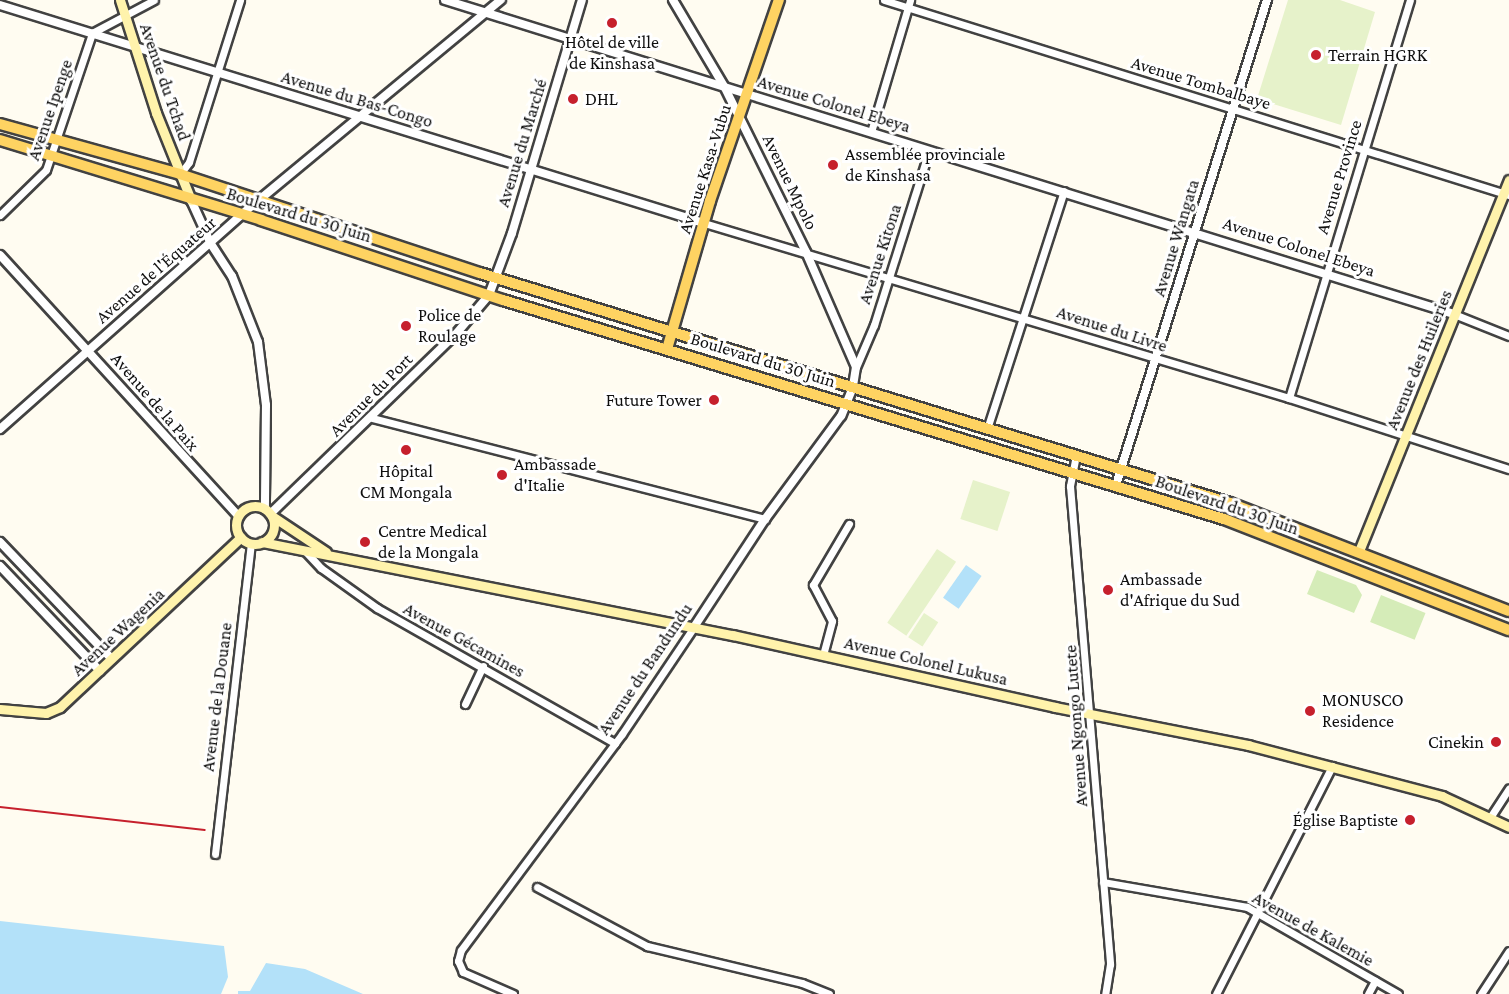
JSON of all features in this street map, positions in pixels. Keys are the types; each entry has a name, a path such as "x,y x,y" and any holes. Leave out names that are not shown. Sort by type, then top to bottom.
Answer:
{"main road":[{"name":"Avenue du Tchad","path":"120,0 156,113 191,200"},
{"name":"Avenue Kasa-Vubu","path":"667,349 704,223 779,0"},
{"name":"Boulevard du 30 Juin","path":"0,124 180,174 497,278 1230,503 1359,551 1509,611"},
{"name":"Boulevard du 30 Juin","path":"0,140 242,214 489,295 1116,485 1336,560 1509,630"},
{"name":"Avenue des Huileries","path":"1359,551 1506,194 1509,180"},
{"path":"247,508 269,513 273,531 262,542 251,543 241,537 236,527 238,516 247,508"},
{"name":"Avenue Colonel Lukusa","path":"269,513 328,553"},
{"name":"Avenue Wagenia","path":"0,710 52,711 100,671 241,537"},
{"name":"Avenue Colonel Lukusa","path":"262,542 306,552 328,553 694,627 1332,766 1442,796 1491,816 1509,827"}],"street":[{"path":"92,33 154,0"},
{"path":"180,174 189,162 240,0"},
{"name":"Avenue Colonel Ebeya","path":"445,0 1455,314"},
{"name":"Avenue de l'Équateur","path":"0,429 211,244 242,214 501,0"},
{"name":"Avenue du Marché","path":"489,295 497,278 572,39 582,0"},
{"name":"Avenue Mpolo","path":"673,0 725,88 806,252 856,367"},
{"name":"Avenue Tombalbaye","path":"884,0 909,4 1235,110 1506,194"},
{"name":"Avenue Wangata","path":"1116,485 1268,0"},
{"name":"Avenue Province","path":"1289,398 1324,273 1410,0"},
{"path":"870,132 909,4"},
{"name":"Avenue du Bas-Congo","path":"0,5 704,223"},
{"name":"Avenue Ipenge","path":"0,215 42,175 52,156 92,33"},
{"name":"Avenue Kitona","path":"856,367 889,279 928,151"},
{"path":"987,429 1020,316 1064,191"},
{"path":"191,200 211,244 232,276 258,342 266,405 269,513"},
{"name":"Avenue du Livre","path":"704,223 1289,398 1509,469"},
{"name":"Avenue de la Paix","path":"0,255 89,351 207,486 238,516"},
{"name":"Avenue du Port","path":"269,513 372,418 471,319 489,295"},
{"path":"1455,314 1509,336"},
{"path":"853,387 856,367"},
{"name":"Avenue du Bandundu","path":"513,994 463,972 458,961 461,950 615,743 765,519 848,402 853,387"},
{"path":"372,418 765,519"},
{"name":"Avenue Ngongo Lutete","path":"1076,455 1072,472 1110,964 1105,994"},
{"path":"823,655 832,621 813,585 849,524"},
{"path":"0,542 112,659"},
{"name":"Avenue de la Douane","path":"215,854 251,543"},
{"name":"Avenue Gécamines","path":"306,552 339,583 377,608 483,666 615,743"},
{"path":"0,566 100,671"},
{"path":"465,704 483,666"},
{"path":"1216,994 1332,766"},
{"path":"1491,816 1509,788"},
{"name":"Avenue de Kalemie","path":"1103,882 1232,903 1258,912 1398,994"},
{"path":"537,887 647,945 802,983 829,994"},
{"path":"1481,994 1509,951"},
{"path":"1368,994 1375,981"}],"green space":[{"name":"Terrain HGRK","path":"1288,0 1340,0 1375,12 1341,125 1257,99"},
{"path":"973,480 1010,492 997,531 960,519"},
{"path":"937,549 956,562 906,636 887,623"},
{"path":"1317,570 1356,585 1362,595 1354,613 1307,594"},
{"path":"1381,595 1426,613 1415,640 1370,622"},
{"path":"924,613 938,622 922,647 908,637"}],"water":[{"path":"966,565 982,576 959,609 943,598"},
{"path":"0,921 224,946 228,977 221,994 0,994"},
{"path":"266,963 305,969 363,994 238,994 238,991 250,991"}],"railway":[{"path":"0,807 205,830"}],"place":[{"name":"Hôtel de ville de Kinshasa","path":"612,23"},
{"name":"Terrain HGRK","path":"1316,55"},
{"name":"DHL","path":"573,99"},
{"name":"Assemblée provinciale de Kinshasa","path":"833,165"},
{"name":"Police de Roulage","path":"406,326"},
{"name":"Future Tower","path":"714,400"},
{"name":"Hôpital CM Mongala","path":"406,450"},
{"name":"Ambassade d'Italie","path":"502,475"},
{"name":"Centre Medical de la Mongala","path":"365,542"},
{"name":"Ambassade d'Afrique du Sud","path":"1108,590"},
{"name":"MONUSCO Residence","path":"1310,711"},
{"name":"Cinekin","path":"1496,742"},
{"name":"Église Baptiste","path":"1410,820"}]}
